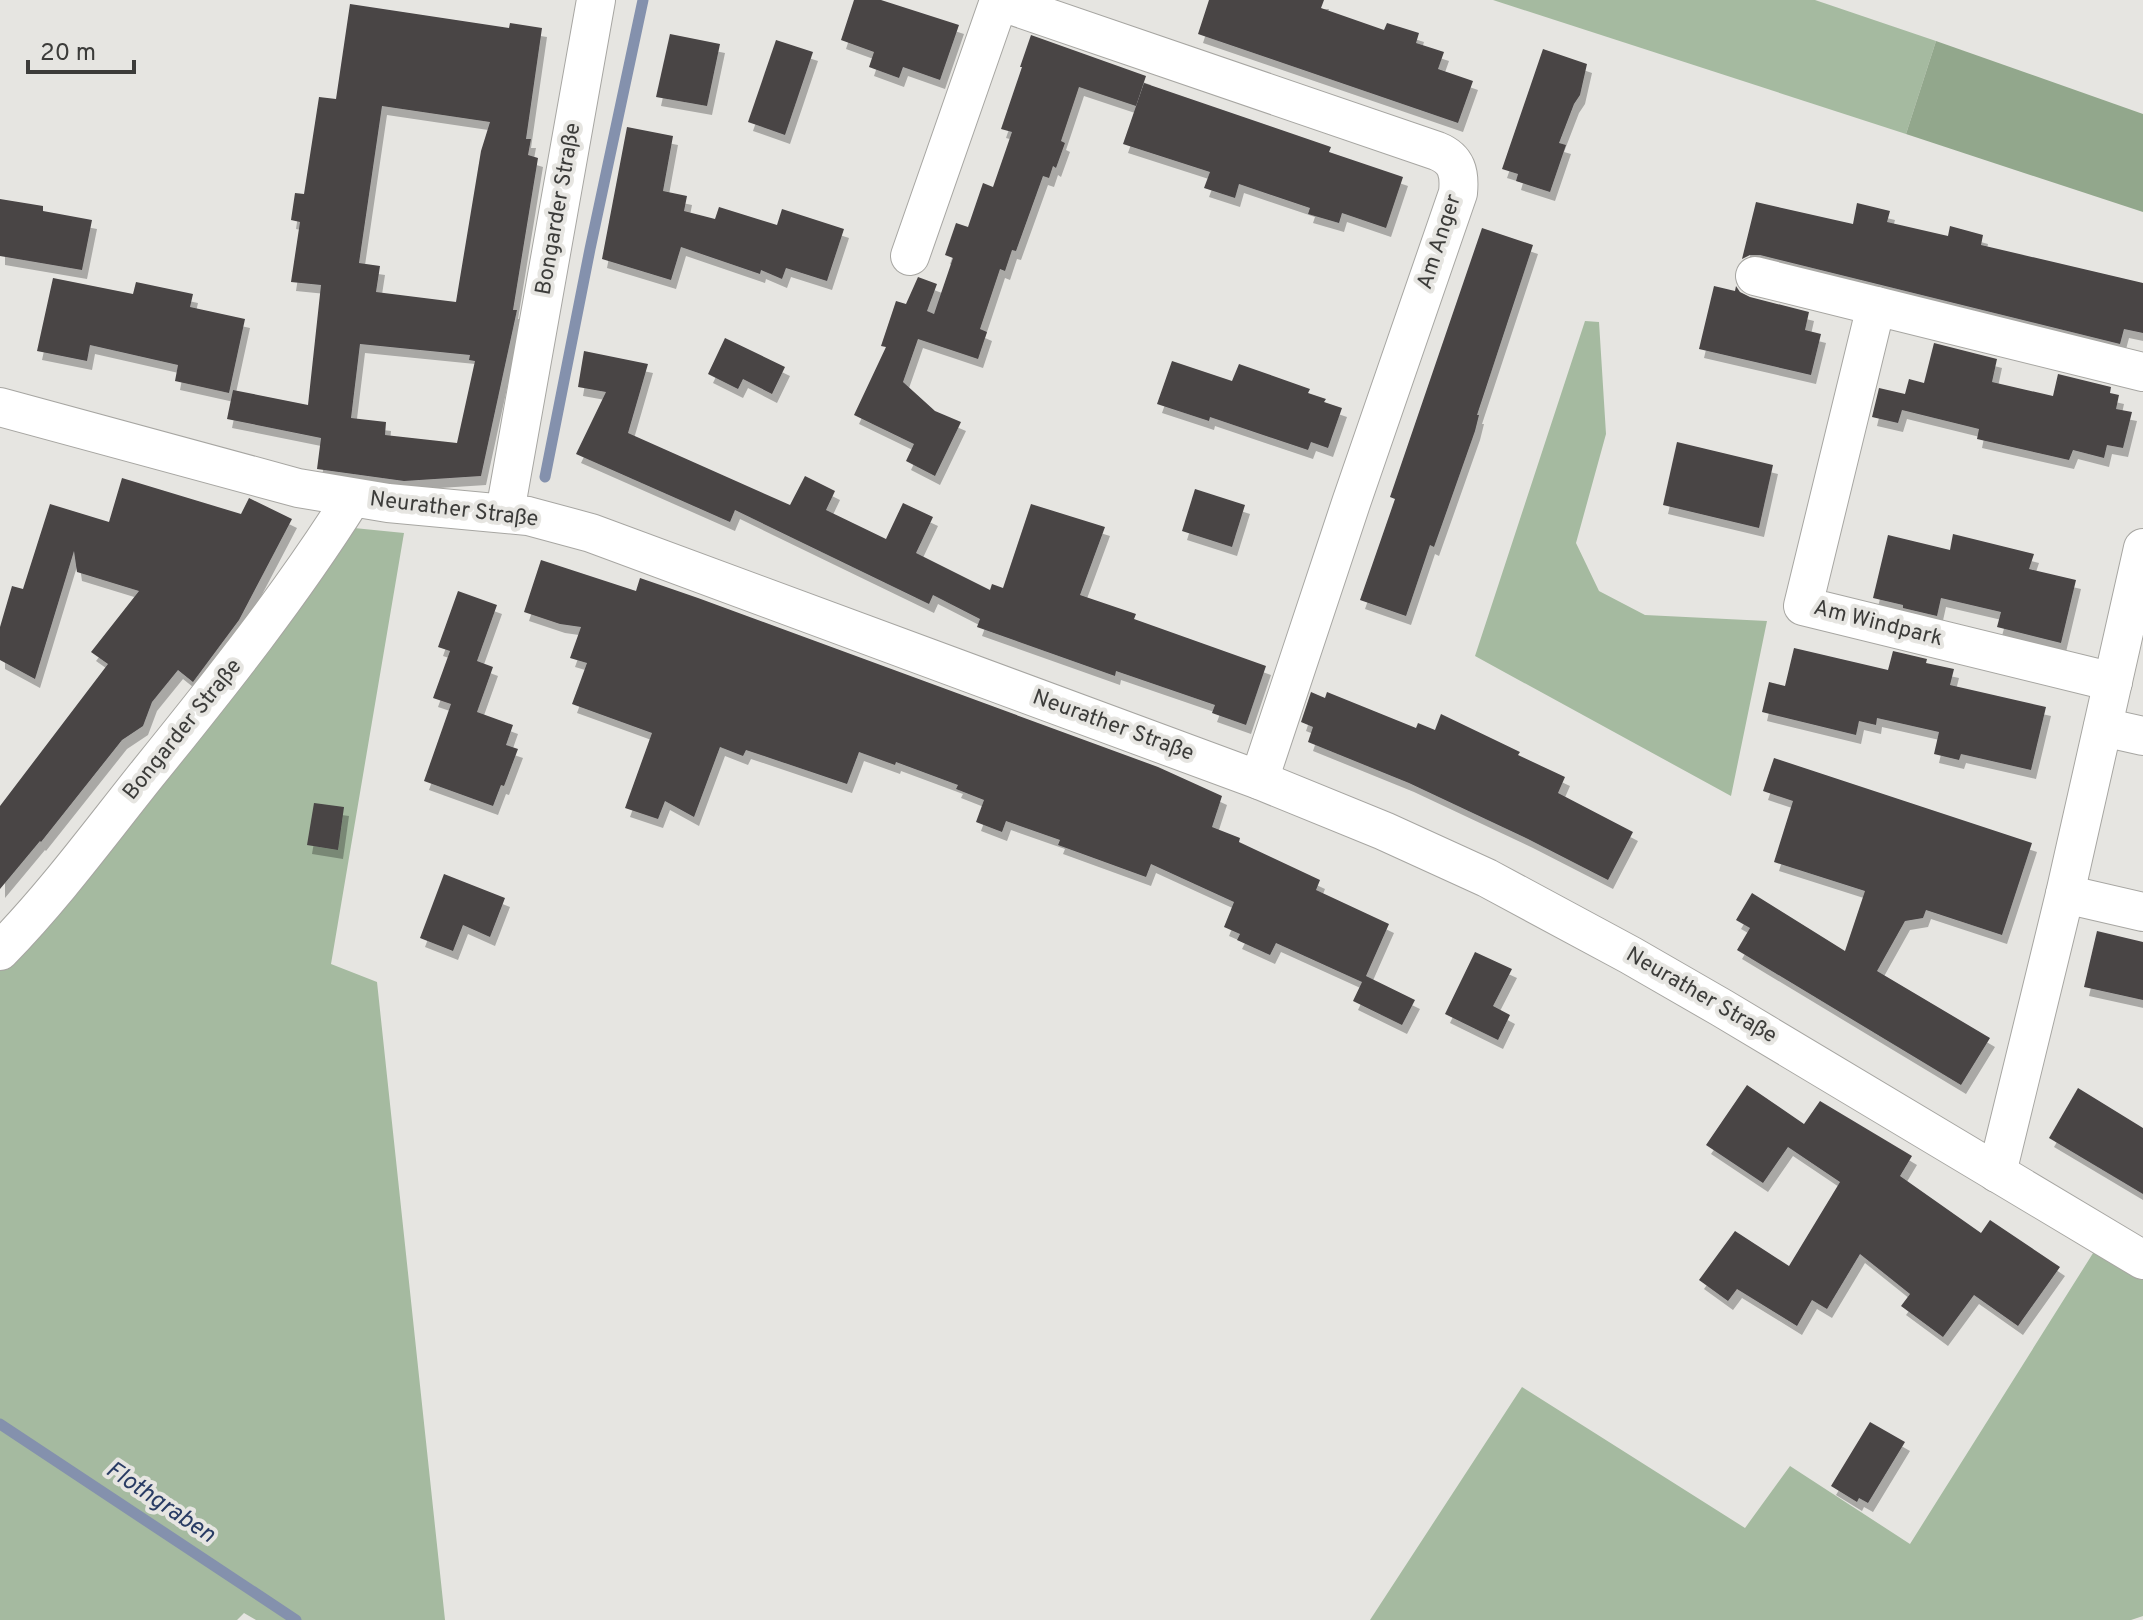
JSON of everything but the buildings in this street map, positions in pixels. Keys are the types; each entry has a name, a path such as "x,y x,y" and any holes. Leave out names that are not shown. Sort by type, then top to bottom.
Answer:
{"street":[{"name":"Bongarder Straße","path":"505,512 596,0"},
{"name":"Am Anger","path":"910,256 998,1 1450,158 1458,173 1458,193 1259,780"},
{"path":"1755,276 2143,372"},
{"name":"Am Windpark","path":"1876,306 1803,606 2113,682"},
{"name":"Neurather Straße","path":"0,407 255,477 352,498 424,507 505,512 591,533 1259,780 1397,837 1525,898 1689,988 2143,1260"},
{"name":"Bongarder Straße","path":"0,951 68,874 249,647 303,574 352,498"},
{"path":"1997,1173 2065,894 2143,548"},
{"path":"2103,727 2143,736"},
{"path":"2065,894 2143,912"}],"green space":[{"path":"1493,0 1815,0 1936,41 1906,134"},
{"path":"1936,41 2143,114 2143,212 1906,134"},
{"path":"1585,321 1599,322 1606,434 1576,543 1599,591 1645,615 1767,621 1731,796 1475,656"},
{"path":"354,528 404,533 331,964 377,982 445,1620 256,1620 244,1613 237,1620 0,1620 0,969"},
{"path":"2095,1250 2143,1276 2143,1616 2131,1620 1370,1620 1522,1387 1745,1528 1790,1466 1910,1544"}],"waterway":[{"path":"545,477 643,0"},
{"name":"Flothgraben","path":"0,1424 296,1620"}]}
